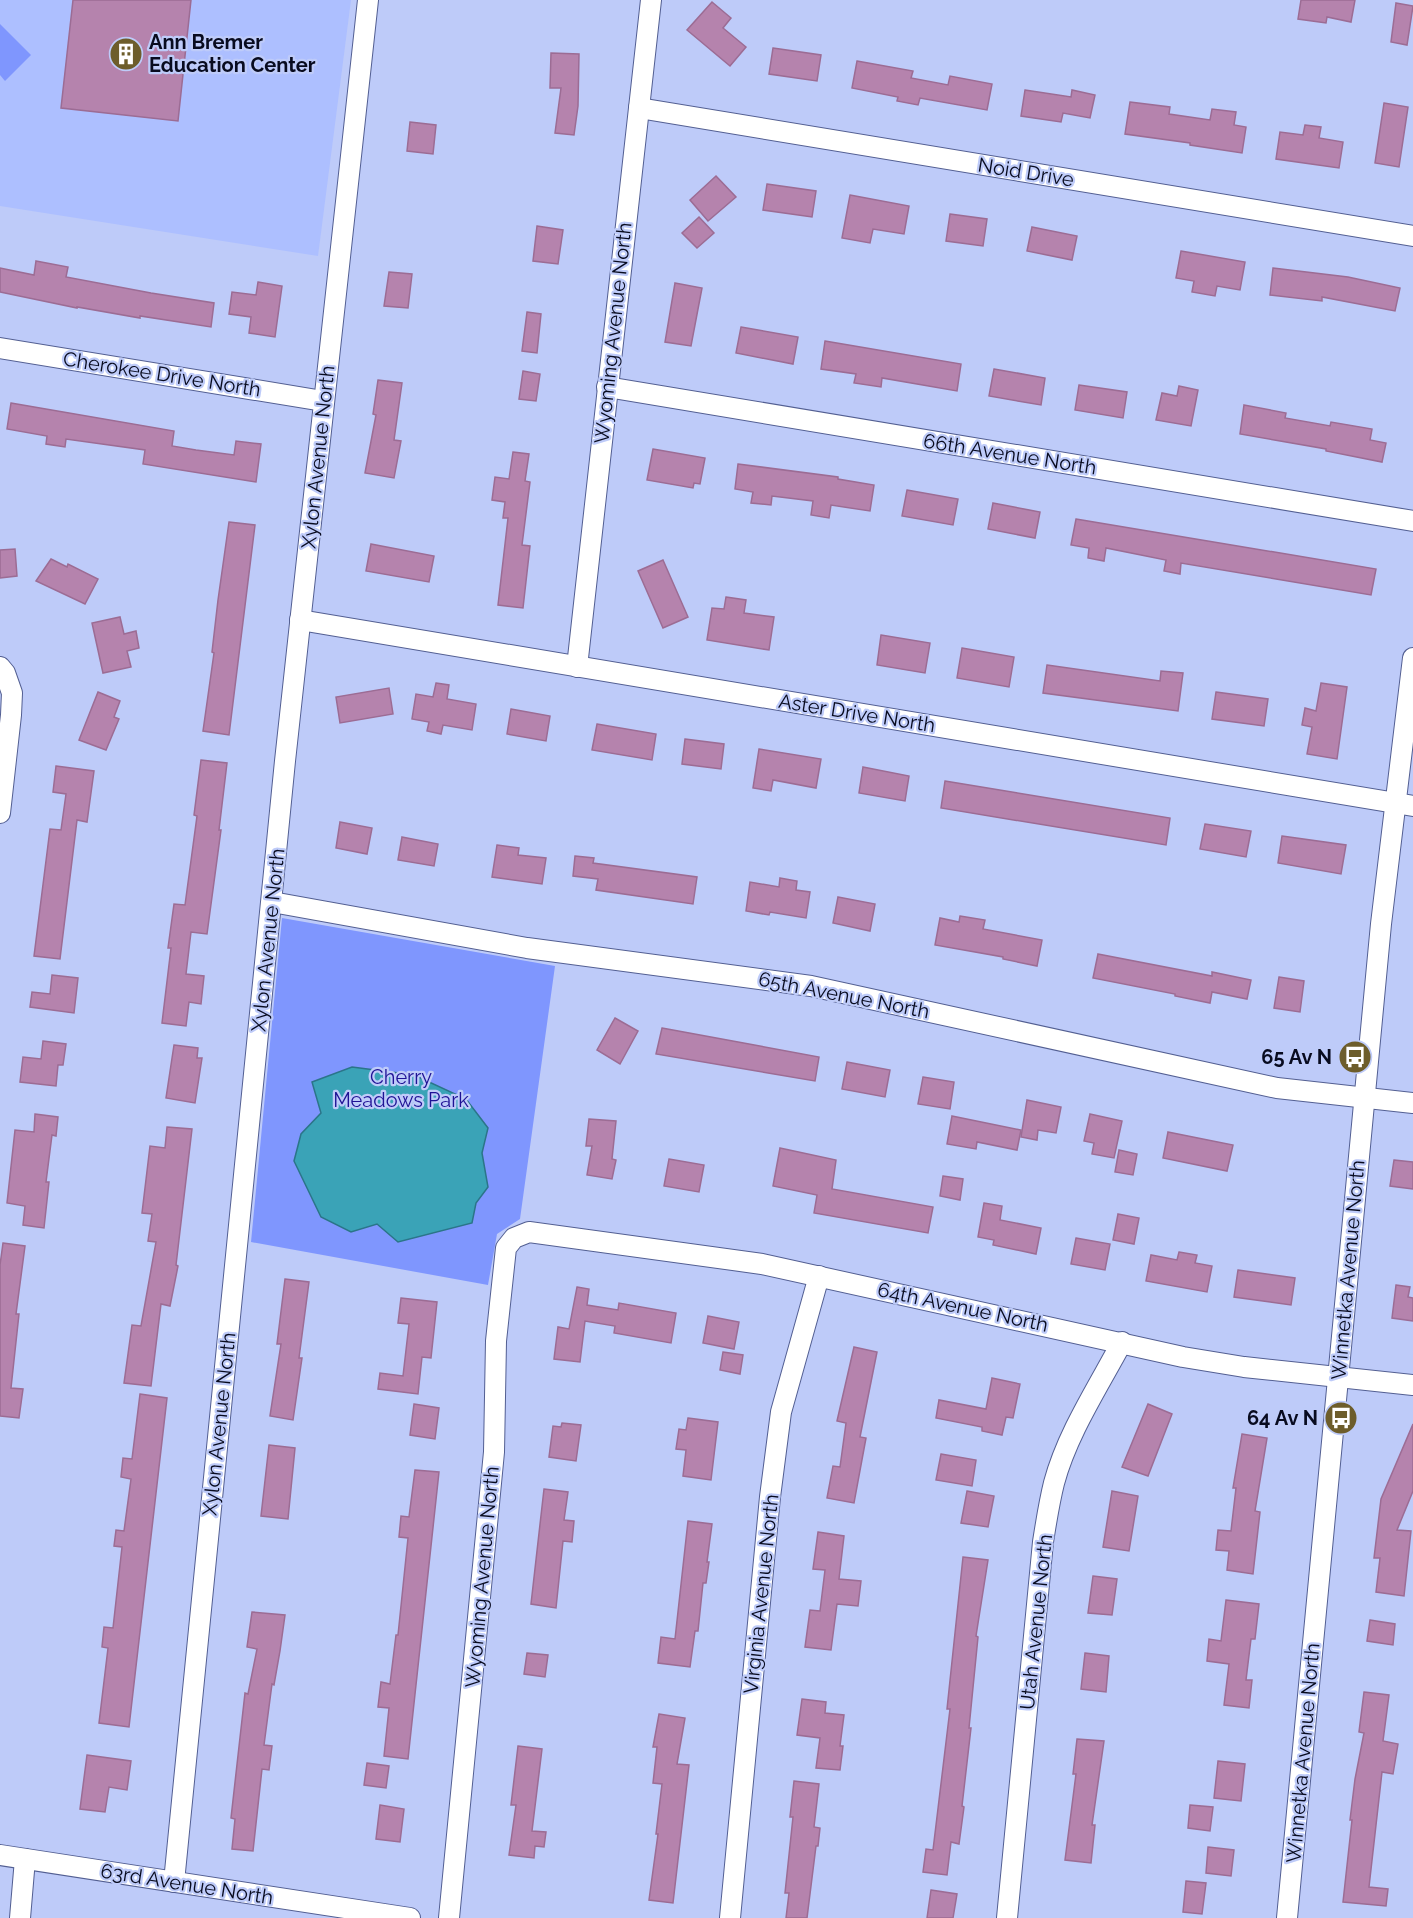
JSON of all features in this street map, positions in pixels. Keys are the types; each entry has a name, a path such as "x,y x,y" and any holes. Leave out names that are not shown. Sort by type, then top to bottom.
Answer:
{"street":[{"name":"Xylon Avenue North","path":"174,1882 300,621 369,0"},
{"name":"Wyoming Avenue North","path":"577,667 651,0"},
{"name":"Noid Drive","path":"639,108 1413,236"},
{"name":"Cherokee Drive North","path":"0,348 323,401"},
{"name":"66th Avenue North","path":"607,387 1413,521"},
{"name":"Aster Drive North","path":"300,621 1404,805"},
{"name":"Winnetka Avenue North","path":"1287,1918 1382,924 1404,805 1413,658"},
{"path":"0,667 12,693 12,715 0,813"},
{"name":"65th Avenue North","path":"272,902 527,948 811,986 1277,1088 1413,1103"},
{"name":"64th Avenue North","path":"514,1238 529,1232 762,1264 1183,1357 1244,1368 1413,1385"},
{"name":"Wyoming Avenue North","path":"449,1918 494,1452 496,1341 506,1248 514,1238"},
{"name":"Virginia Avenue North","path":"730,1918 774,1465 782,1412 819,1276"},
{"name":"Utah Avenue North","path":"1007,1918 1048,1512 1054,1482 1066,1451 1122,1342"},
{"name":"63rd Avenue North","path":"0,1855 383,1916 410,1918"},
{"path":"20,1918 25,1859"}],"shaded area":[{"path":"0,0 351,0 318,256 0,206"},
{"path":"352,1067 414,1075 466,1099 488,1128 482,1153 488,1187 476,1203 472,1223 398,1242 377,1224 351,1232 321,1217 294,1161 301,1134 321,1113 312,1082"}],"green space":[{"path":"0,24 31,55 5,81 0,75"},
{"name":"Cherry Meadows Park","path":"282,918 555,966 520,1219 497,1234 488,1285 251,1242"}],"building":[{"name":"Ann Bremer Education Center","path":"73,0 191,0 178,121 61,108"},
{"path":"1301,0 1355,0 1351,22 1327,17 1326,23 1298,19"},
{"path":"712,2 731,18 723,28 746,47 730,66 687,30"},
{"path":"1396,3 1413,6 1407,45 1391,42"},
{"path":"773,48 821,55 817,81 769,74"},
{"path":"551,53 579,54 578,106 574,135 555,133 561,88 550,88"},
{"path":"857,61 913,71 911,78 948,85 950,76 992,84 987,110 920,98 918,105 897,101 898,97 852,88"},
{"path":"1025,90 1071,97 1072,90 1095,95 1090,118 1063,113 1061,122 1021,116"},
{"path":"1130,102 1170,107 1169,114 1210,120 1212,109 1236,112 1234,125 1246,127 1242,153 1125,134"},
{"path":"1384,103 1408,107 1399,167 1375,163"},
{"path":"410,122 436,125 433,154 407,151"},
{"path":"1305,125 1321,127 1319,138 1343,142 1339,168 1276,159 1280,132 1303,135"},
{"path":"716,176 736,197 708,221 690,200"},
{"path":"767,184 816,191 812,217 763,210"},
{"path":"850,195 909,206 904,234 873,229 870,243 842,238"},
{"path":"950,214 987,219 983,246 946,241"},
{"path":"699,217 714,233 697,248 682,233"},
{"path":"537,226 563,230 558,264 533,261"},
{"path":"1032,227 1077,236 1072,260 1027,251"},
{"path":"1181,251 1245,262 1240,290 1217,286 1215,296 1192,292 1194,281 1176,278"},
{"path":"36,261 68,267 66,277 214,303 211,327 77,308 0,292 0,268 34,275"},
{"path":"1273,268 1348,277 1400,288 1395,311 1322,297 1322,301 1270,295"},
{"path":"389,272 412,274 408,308 384,306"},
{"path":"258,282 282,286 275,337 249,333 251,317 229,314 232,292 256,295"},
{"path":"675,283 702,288 691,346 665,342"},
{"path":"527,312 541,314 537,353 522,351"},
{"path":"741,327 798,337 793,364 736,353"},
{"path":"825,341 961,364 957,391 882,378 881,387 854,383 856,374 821,369"},
{"path":"994,369 1045,378 1041,405 989,396"},
{"path":"523,371 540,374 536,401 519,399"},
{"path":"378,380 402,383 394,440 401,441 394,478 365,473 376,415 373,414"},
{"path":"1079,385 1127,392 1123,418 1075,410"},
{"path":"1179,386 1198,390 1191,426 1156,420 1162,393 1177,396"},
{"path":"11,403 174,431 172,446 196,450 234,455 236,441 261,444 256,482 143,464 145,450 66,439 65,447 46,444 47,436 7,429"},
{"path":"1244,405 1286,413 1285,418 1330,426 1331,422 1372,429 1370,440 1386,443 1382,462 1326,451 1326,449 1240,434"},
{"path":"653,449 705,458 700,484 694,483 693,488 647,480"},
{"path":"513,452 529,454 525,481 530,482 522,545 530,546 523,608 498,605 508,518 503,518 505,502 492,500 495,477 509,479"},
{"path":"738,464 838,477 838,479 874,485 870,511 831,505 829,518 811,515 813,501 772,496 771,505 751,503 753,492 735,489"},
{"path":"907,490 958,499 953,525 902,516"},
{"path":"993,503 1040,512 1035,538 988,529"},
{"path":"1076,519 1376,569 1371,595 1181,563 1180,574 1164,571 1166,560 1106,548 1104,561 1088,558 1089,548 1071,545"},
{"path":"229,522 255,525 229,735 203,731"},
{"path":"371,544 434,556 429,582 366,571"},
{"path":"15,549 17,576 0,578 0,550"},
{"path":"51,559 67,567 68,564 98,579 85,604 36,581"},
{"path":"663,560 688,617 663,628 638,571"},
{"path":"726,597 746,600 744,613 774,617 769,650 707,640 712,608 724,609"},
{"path":"120,617 124,634 136,631 139,648 127,651 131,667 103,673 92,623"},
{"path":"881,635 930,643 925,673 877,665"},
{"path":"962,648 1014,657 1009,687 957,678"},
{"path":"1047,665 1160,681 1161,671 1183,673 1178,711 1043,693"},
{"path":"436,683 449,685 447,699 476,704 472,730 443,725 441,734 427,731 429,722 412,719 416,694 433,697"},
{"path":"1321,683 1347,687 1337,759 1307,754 1312,727 1302,725 1305,708 1316,711"},
{"path":"389,688 393,714 340,723 336,697"},
{"path":"98,692 120,701 114,717 119,719 106,750 79,740"},
{"path":"1216,692 1268,699 1264,726 1212,719"},
{"path":"511,709 550,716 546,741 507,734"},
{"path":"597,724 656,734 652,760 592,750"},
{"path":"685,739 724,744 721,769 682,764"},
{"path":"759,749 821,759 816,788 773,780 771,791 753,788"},
{"path":"201,760 227,763 219,830 221,830 207,934 191,932 186,974 204,976 201,1004 189,1002 186,1026 162,1023 174,904 185,905 197,816 194,815"},
{"path":"56,766 94,771 87,822 77,820 60,959 34,956 50,829 61,830 66,794 53,792"},
{"path":"863,767 909,776 905,801 859,793"},
{"path":"945,781 1170,818 1166,845 941,808"},
{"path":"340,822 372,828 367,854 336,848"},
{"path":"1205,824 1251,831 1246,857 1200,849"},
{"path":"1282,836 1346,845 1341,874 1278,863"},
{"path":"402,837 438,844 434,866 398,860"},
{"path":"497,845 519,848 518,855 546,858 542,884 492,877"},
{"path":"575,856 594,858 593,863 697,877 693,904 596,890 598,879 573,876"},
{"path":"780,878 797,881 796,890 810,892 806,918 746,911 750,882 779,887"},
{"path":"838,897 875,904 870,931 833,923"},
{"path":"960,916 985,920 983,929 1042,940 1037,966 1003,959 1003,957 935,945 940,918 959,922"},
{"path":"1098,954 1212,976 1212,972 1251,980 1247,999 1212,992 1210,1003 1093,978"},
{"path":"52,975 78,978 74,1013 30,1007 32,992 50,994"},
{"path":"1279,977 1304,981 1300,1012 1274,1008"},
{"path":"615,1018 638,1031 620,1064 597,1050"},
{"path":"662,1028 819,1057 815,1081 656,1054"},
{"path":"43,1041 66,1044 63,1065 58,1065 56,1086 20,1082 23,1057 41,1059"},
{"path":"174,1045 198,1048 197,1058 202,1058 195,1103 166,1098"},
{"path":"847,1062 890,1070 885,1097 842,1089"},
{"path":"923,1077 954,1082 950,1109 918,1104"},
{"path":"1027,1100 1061,1107 1056,1133 1038,1130 1037,1140 1021,1137"},
{"path":"35,1114 58,1117 56,1136 52,1135 46,1182 49,1182 44,1228 23,1225 25,1206 7,1203 15,1130 34,1132"},
{"path":"1090,1114 1122,1121 1114,1158 1092,1154 1094,1143 1084,1141"},
{"path":"952,1116 1021,1130 1017,1150 977,1142 976,1149 947,1144"},
{"path":"589,1119 616,1121 612,1159 616,1160 612,1179 587,1175 592,1146 586,1146"},
{"path":"167,1127 192,1129 176,1265 178,1266 170,1306 161,1304 151,1386 124,1383 132,1325 141,1326 156,1242 148,1241 152,1214 142,1213 150,1146 165,1148"},
{"path":"1168,1132 1233,1145 1227,1171 1163,1158"},
{"path":"780,1148 836,1160 832,1189 933,1207 928,1233 814,1213 817,1195 773,1186"},
{"path":"1119,1150 1137,1154 1133,1175 1115,1172"},
{"path":"669,1159 704,1165 699,1192 664,1186"},
{"path":"1394,1160 1413,1162 1413,1189 1390,1186"},
{"path":"943,1176 963,1179 960,1200 940,1196"},
{"path":"984,1203 1002,1206 1000,1220 1041,1228 1036,1254 993,1245 994,1240 978,1237"},
{"path":"1118,1214 1139,1218 1134,1244 1113,1240"},
{"path":"1076,1238 1110,1244 1105,1270 1071,1264"},
{"path":"3,1243 25,1246 16,1314 19,1314 11,1388 23,1389 19,1418 0,1416 0,1265"},
{"path":"1179,1252 1197,1255 1195,1263 1212,1266 1207,1292 1146,1281 1151,1255 1177,1260"},
{"path":"1238,1270 1295,1278 1291,1305 1234,1297"},
{"path":"285,1279 309,1282 293,1420 270,1416 281,1344 277,1344"},
{"path":"1396,1285 1410,1287 1408,1297 1413,1298 1413,1321 1392,1318"},
{"path":"577,1287 589,1289 587,1305 618,1310 619,1303 676,1313 671,1343 614,1333 615,1326 585,1321 580,1362 554,1359 558,1327 569,1329"},
{"path":"401,1298 437,1302 431,1358 422,1357 418,1394 378,1389 380,1373 403,1376 409,1324 398,1323"},
{"path":"708,1316 739,1322 734,1349 703,1343"},
{"path":"854,1347 877,1352 860,1437 866,1438 854,1503 827,1498 833,1466 840,1467 846,1423 837,1421"},
{"path":"723,1352 743,1355 740,1374 720,1370"},
{"path":"992,1378 1020,1384 1013,1418 1006,1417 1002,1435 982,1431 982,1427 936,1418 939,1400 986,1409"},
{"path":"140,1394 167,1398 129,1727 99,1723 108,1648 102,1647 104,1627 113,1628 122,1547 114,1546 116,1530 124,1531 131,1479 121,1477 123,1458 132,1459"},
{"path":"414,1404 439,1408 435,1439 410,1435"},
{"path":"1148,1404 1172,1414 1148,1476 1122,1467"},
{"path":"688,1418 718,1422 711,1480 683,1476 686,1450 676,1449 679,1429 686,1430"},
{"path":"562,1423 581,1425 576,1461 549,1457 553,1426 561,1427"},
{"path":"1413,1424 1413,1491 1397,1530 1411,1531 1404,1596 1376,1592 1380,1558 1374,1558 1381,1499"},
{"path":"1242,1434 1267,1438 1255,1511 1260,1512 1253,1574 1227,1570 1229,1551 1216,1550 1218,1530 1231,1531 1236,1488 1233,1488"},
{"path":"269,1445 295,1448 288,1519 261,1516"},
{"path":"941,1454 976,1460 972,1486 936,1480"},
{"path":"415,1470 439,1472 408,1759 384,1756 389,1708 378,1707 381,1682 390,1684 396,1635 398,1635 408,1538 399,1537 401,1516 409,1517"},
{"path":"544,1489 568,1492 564,1520 574,1521 572,1542 563,1541 556,1608 531,1604"},
{"path":"967,1491 994,1496 988,1527 961,1523"},
{"path":"1112,1491 1138,1496 1129,1551 1103,1547"},
{"path":"688,1521 712,1524 706,1583 703,1583 698,1631 695,1631 690,1667 658,1663 661,1637 675,1639"},
{"path":"818,1532 844,1536 839,1579 861,1581 858,1606 837,1604 831,1650 805,1647 810,1610 820,1611 825,1570 813,1569"},
{"path":"963,1557 988,1560 976,1636 978,1637 969,1728 971,1728 962,1806 964,1807 959,1844 951,1842 947,1875 923,1872 926,1849 933,1850 950,1709 947,1709"},
{"path":"1093,1576 1117,1579 1112,1615 1088,1613"},
{"path":"1226,1600 1259,1604 1255,1639 1251,1639 1246,1680 1252,1680 1249,1708 1224,1705 1229,1664 1207,1661 1209,1639 1221,1641"},
{"path":"252,1612 285,1615 274,1685 272,1684 264,1745 272,1746 269,1770 262,1769 253,1851 232,1849 235,1819 231,1818 245,1693 248,1694 257,1649 247,1647"},
{"path":"1370,1620 1395,1624 1393,1645 1367,1641"},
{"path":"527,1653 548,1655 545,1677 524,1674"},
{"path":"1085,1653 1109,1656 1106,1692 1081,1689"},
{"path":"1364,1692 1389,1695 1383,1741 1398,1744 1393,1774 1382,1772 1369,1887 1388,1889 1386,1906 1343,1902 1355,1779 1364,1733 1359,1732"},
{"path":"802,1699 826,1702 825,1713 844,1715 840,1770 816,1768 820,1738 797,1735"},
{"path":"659,1714 685,1718 677,1764 689,1765 673,1903 649,1900 662,1784 653,1783 657,1747 653,1747"},
{"path":"1077,1739 1104,1741 1092,1825 1095,1825 1091,1863 1065,1860 1076,1774 1073,1774"},
{"path":"518,1746 542,1749 532,1831 546,1832 544,1847 535,1846 534,1858 509,1855 516,1805 511,1805"},
{"path":"87,1755 131,1761 127,1790 109,1787 105,1812 80,1809"},
{"path":"1218,1761 1245,1764 1241,1801 1214,1798"},
{"path":"367,1763 389,1766 386,1788 364,1785"},
{"path":"794,1781 819,1784 814,1827 820,1828 807,1918 786,1918 789,1893 785,1893 793,1817 790,1817"},
{"path":"380,1805 404,1809 400,1842 376,1839"},
{"path":"1190,1805 1213,1807 1210,1831 1188,1828"},
{"path":"1208,1847 1234,1850 1231,1876 1206,1873"},
{"path":"1186,1881 1206,1883 1202,1914 1183,1912"},
{"path":"931,1890 957,1894 953,1918 927,1918"}],"place":[{"name":"Ann Bremer Education Center","path":"126,54"},
{"name":"65 Av N","path":"1355,1057"},
{"name":"64 Av N","path":"1341,1418"}]}
